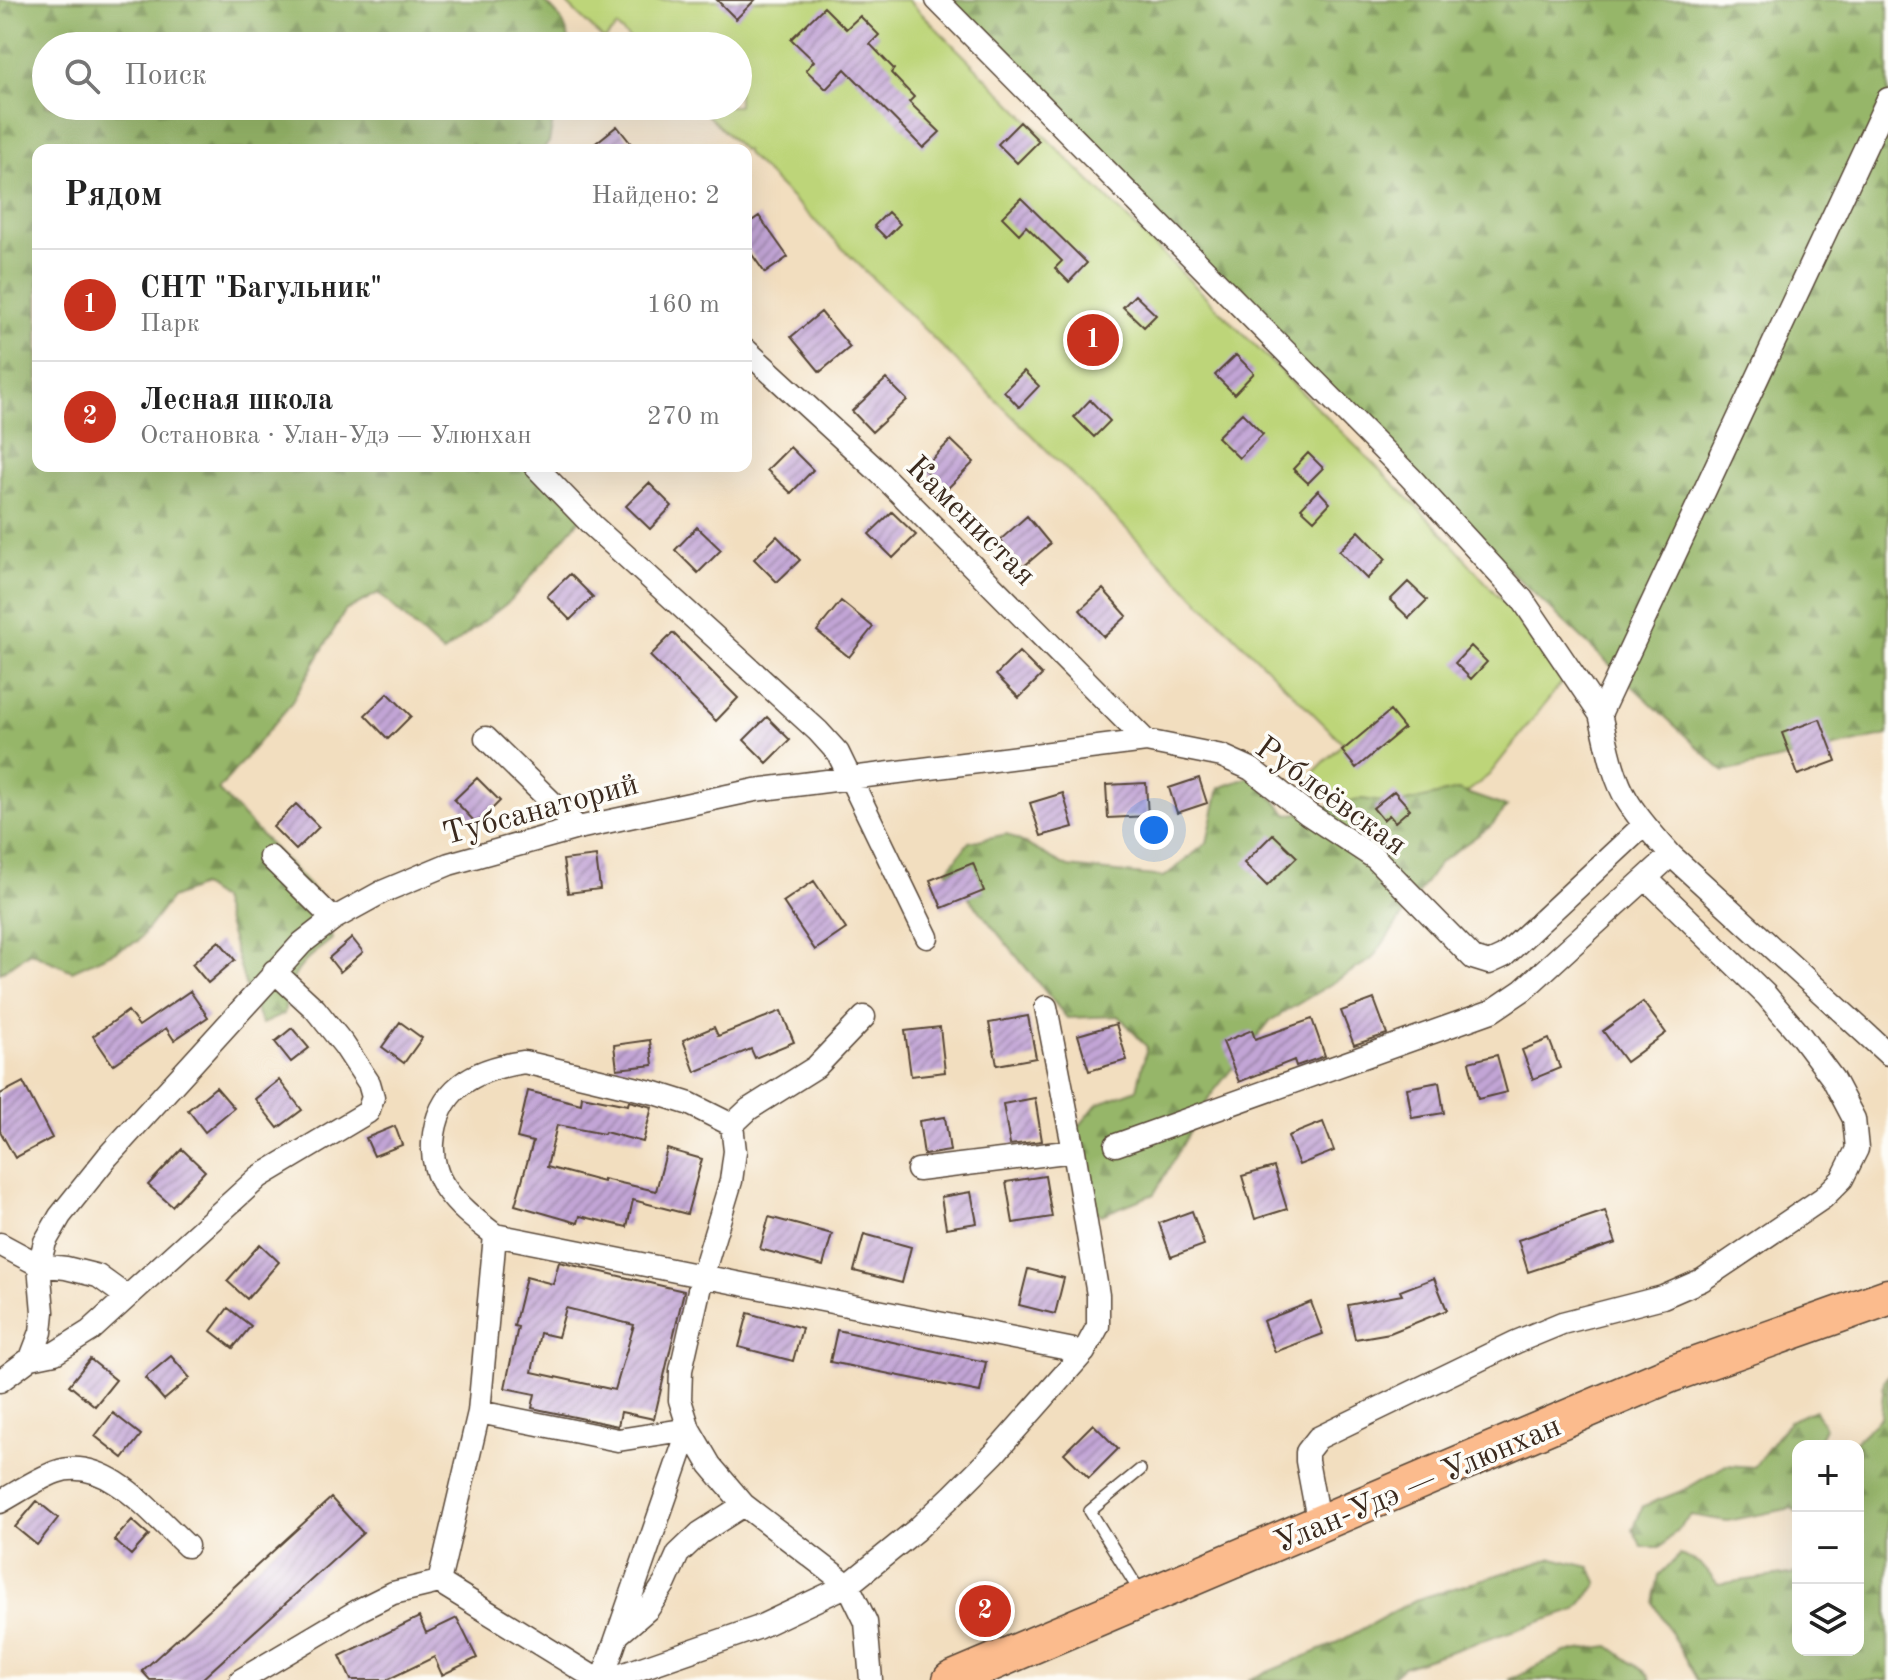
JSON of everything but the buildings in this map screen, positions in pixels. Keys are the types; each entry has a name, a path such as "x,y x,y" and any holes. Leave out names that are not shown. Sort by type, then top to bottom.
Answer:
{"main road":[{"name":"Улан-Удэ — Улюнхан","path":"951,1680 1671,1374 1888,1297"}],"street":[{"path":"937,0 1410,477 1522,599 1600,714 1625,797 1644,825 1671,855 1888,1054"},
{"path":"1600,714 1888,99"},
{"name":"Каменистая","path":"752,356 880,473 1146,741"},
{"path":"541,472 593,526 818,731 838,753 927,937"},
{"path":"486,738 578,828"},
{"name":"Рублеёвская","path":"852,778 1146,741 1222,756 1251,769 1308,814 1375,858 1473,958 1489,963 1504,956 1644,825"},
{"name":"Тубсанаторий","path":"31,1358 41,1332 43,1312 39,1265 45,1242 82,1186 274,971 302,943 333,919 382,892 449,864 578,828 755,790 852,778"},
{"path":"1116,1145 1492,1011 1523,990 1671,855"},
{"path":"270,857 333,919"},
{"path":"1319,1525 1307,1461 1311,1444 1318,1438 1527,1337 1562,1323 1663,1297 1702,1280 1823,1198 1842,1179 1857,1149 1854,1119 1833,1079 1766,995 1646,878"},
{"path":"0,1381 31,1358 55,1353 90,1331 259,1177 368,1112 373,1097 369,1083 344,1045 315,1009 274,971"},
{"path":"241,1680 393,1593 439,1582 602,1680 757,1628 848,1585 916,1530 994,1454 1084,1352 1098,1326 1098,1295 1046,1007"},
{"path":"732,1125 749,1109 816,1067 864,1017"},
{"path":"732,1125 690,1104 655,1093 524,1062 503,1065 474,1076 448,1094 435,1121 432,1156 444,1187 468,1215 495,1235 1084,1352"},
{"path":"732,1125 735,1151 731,1181 702,1277 681,1370 680,1400 689,1429 710,1465 744,1505 848,1585 866,1622 871,1680"},
{"path":"918,1170 1074,1151"},
{"path":"439,1582 479,1412 495,1235"},
{"path":"0,1244 39,1265 98,1276 127,1297"},
{"path":"479,1412 618,1440 648,1438 689,1429"},
{"path":"602,1680 689,1429"},
{"path":"0,1502 57,1472 80,1468 102,1474 123,1488 187,1546"},
{"path":"617,1636 648,1609 665,1583 678,1554 700,1533 744,1505"}],"lane":[{"path":"1140,1470 1090,1511 1145,1599"}],"green space":[{"path":"0,0 542,0 561,20 567,32 32,32 32,120 553,120 548,144 32,144 32,472 556,472 587,511 511,600 443,653 378,593 345,611 290,705 218,790 321,898 332,939 298,970 289,988 284,1014 262,1024 247,991 220,899 201,886 171,898 138,941 72,971 30,952 0,973"},
{"path":"563,0 908,0 1438,528 1510,610 1562,682 1489,775 1387,856 1313,773 1343,743 752,159 752,144 737,144 712,120 752,120 752,32 622,32 617,27 612,32 596,32"},
{"path":"940,0 1888,0 1888,735 1724,772 1410,477"},
{"path":"1252,776 1288,815 1362,799 1397,804 1458,790 1507,807 1491,826 1440,862 1372,959 1270,1021 1211,1095 1154,1194 1101,1215 1077,1195 1064,1145 1097,1104 1137,1089 1147,1047 1119,1016 1067,1018 947,871 969,842 1007,834 1068,867 1164,877 1207,843 1219,788"},
{"path":"1888,1375 1888,1680 1697,1680 1654,1603 1659,1575 1680,1555 1700,1563 1718,1584 1792,1574 1792,1656 1864,1656 1864,1440 1856,1440 1881,1417 1884,1381"},
{"path":"1815,1410 1825,1428 1819,1440 1792,1440 1792,1508 1727,1521 1691,1515 1661,1547 1642,1547 1633,1530 1643,1506 1684,1490 1726,1465 1754,1467 1789,1421"},
{"path":"1553,1558 1590,1567 1598,1584 1576,1610 1403,1667 1389,1680 1248,1680 1335,1644 1415,1600"},
{"path":"1609,1646 1649,1675 1651,1680 1509,1680 1565,1652"}],"place":[{"name":"СНТ \"Багульник\"","path":"1093,340"},
{"name":"Лесная школа","path":"985,1611"}]}
